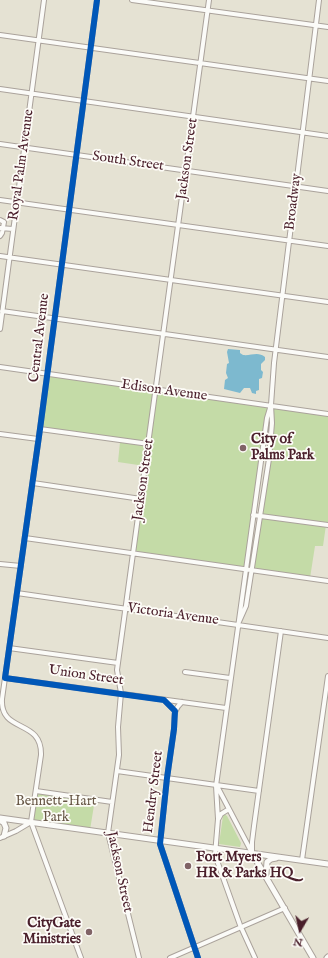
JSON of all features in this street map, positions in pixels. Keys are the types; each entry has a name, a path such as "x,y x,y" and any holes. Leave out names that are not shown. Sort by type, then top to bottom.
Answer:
{"main road":[{"path":"0,819 108,832 328,864"},
{"path":"0,819 6,828 2,837"},
{"path":"252,853 313,958"},
{"path":"266,875 265,868 268,860 280,857"}],"street":[{"name":"Royal Palm Avenue","path":"0,330 1,311 10,257 44,0"},
{"name":"Central Avenue","path":"31,822 41,755 39,742 31,731 13,723 4,713 1,704 48,374 97,0"},
{"path":"132,0 328,27"},
{"name":"Jackson Street","path":"139,958 108,832 118,771 119,755 118,727 121,693 118,676 118,664 172,280 209,0"},
{"name":"Broadway","path":"238,624 246,606 253,570 272,423 271,405 276,350 319,0"},
{"path":"0,35 328,81"},
{"path":"0,89 328,136"},
{"name":"South Street","path":"0,144 328,191"},
{"path":"0,200 328,246"},
{"path":"0,220 4,222 0,236"},
{"path":"2,228 13,229"},
{"path":"0,256 328,302"},
{"path":"1,311 328,357"},
{"name":"Edison Avenue","path":"0,367 328,414"},
{"name":"Broadway","path":"255,958 241,928 215,855 218,819 216,786 267,418 271,405"},
{"path":"40,429 149,444"},
{"path":"0,434 38,440"},
{"path":"33,483 141,499"},
{"path":"253,515 328,525"},
{"path":"25,538 328,581"},
{"path":"0,564 21,566"},
{"name":"Victoria Avenue","path":"17,593 328,638"},
{"path":"252,853 252,842 281,631"},
{"path":"9,648 118,664"},
{"path":"0,669 6,669"},
{"path":"185,672 230,678"},
{"path":"302,860 328,676"},
{"name":"Union Street","path":"5,678 226,708"},
{"path":"164,700 175,711 182,702"},
{"name":"Hendry Street","path":"175,711 174,729 159,840 198,958"},
{"path":"118,771 259,791"},
{"path":"216,786 252,853"},
{"path":"36,791 112,802"},
{"path":"218,819 221,814 229,809"},
{"path":"2,837 31,822 81,958"},
{"path":"170,958 285,908"}],"green space":[{"path":"48,375 155,390 148,443 42,429"},
{"name":"City of Palms Park","path":"157,391 270,405 245,568 135,553"},
{"path":"272,406 328,415 328,525 326,525 323,546 315,546 310,578 254,569 273,424"},
{"path":"120,442 148,445 145,466 118,462"},
{"name":"Bennett-Hart Park","path":"36,791 95,799 90,830 31,822"},
{"path":"224,814 227,816 241,843 240,847 219,844"}],"water":[{"path":"228,349 240,350 240,353 243,355 260,354 265,357 265,360 261,364 261,370 263,372 262,378 259,379 259,390 256,391 256,394 252,393 250,388 244,388 240,393 224,389 225,380 228,378 226,373 227,364 229,363 227,352"}],"cycle path":[{"path":"97,0 40,429 5,678 164,700 175,711 160,844 198,958"}],"place":[{"name":"City of Palms Park","path":"243,448"},
{"name":"Fort Myers HR & Parks HQ","path":"188,866"},
{"name":"CityGate Ministries","path":"89,932"}]}
